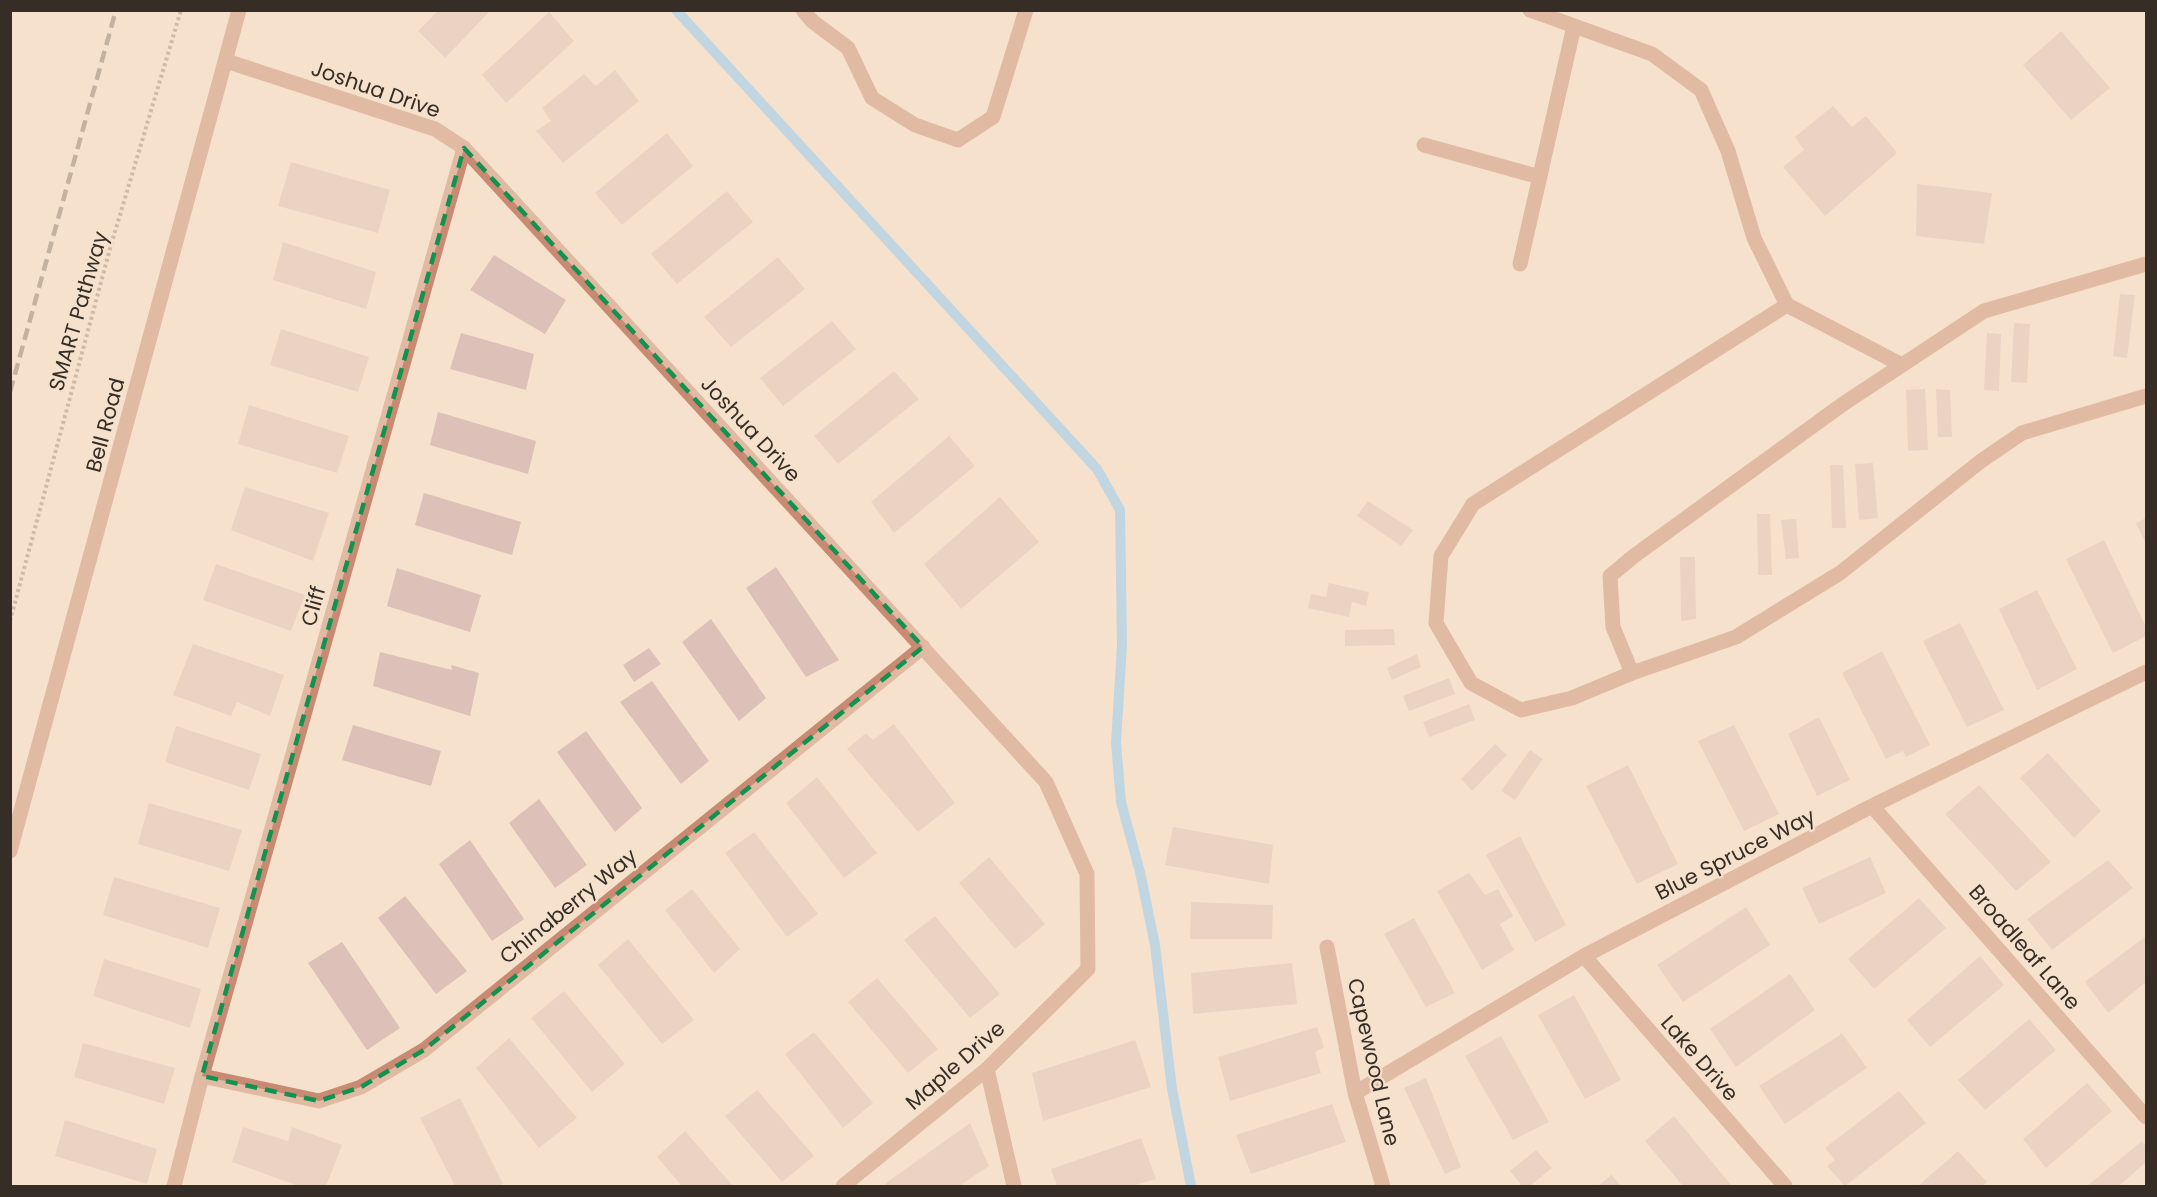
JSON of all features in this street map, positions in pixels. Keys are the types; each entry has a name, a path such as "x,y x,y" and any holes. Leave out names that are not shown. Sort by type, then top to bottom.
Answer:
{"street":[{"name":"Bell Road","path":"10,851 239,10"},
{"path":"803,10 812,21 848,48 872,98 915,125 958,140 993,117 1026,10"},
{"path":"1530,10 1652,54 1701,90 1728,151 1754,238 1787,304 1902,365"},
{"path":"1520,264 1574,26"},
{"name":"Joshua Drive","path":"226,61 435,129 464,148 1046,782 1087,874 1088,969"},
{"path":"1424,146 1540,177"},
{"name":"Cliff","path":"174,1186 202,1076 464,148"},
{"path":"1632,673 1613,627 1610,576 1634,556 1843,404 1984,311 2146,264"},
{"path":"1787,304 1473,504 1441,556 1436,623 1471,683 1521,710 1572,698 1632,673 1736,638 1840,573 1980,461 2022,432 2146,396"},
{"name":"Chinaberry Way","path":"202,1076 318,1101 361,1087 397,1066 433,1042 923,647"},
{"name":"Blue Spruce Way","path":"1355,1093 1584,956 1872,806 2146,672"},
{"name":"Broadleaf Lane","path":"1872,806 2146,1117"},
{"name":"Capewood Lane","path":"1327,947 1355,1093 1383,1186"},
{"name":"Lake Drive","path":"1584,956 1785,1186"},
{"name":"Maple Drive","path":"843,1186 987,1069 1088,969"},
{"path":"987,1069 1014,1186"}],"path":[{"name":"SMART Pathway","path":"10,621 111,245 181,10"}],"highlighted area":[{"path":"464,148 923,647 424,1050 361,1087 319,1101 202,1076"}],"building":[{"path":"439,10 491,10 445,58 418,31"},
{"path":"549,12 574,41 506,103 482,75"},
{"path":"2061,31 2110,88 2071,120 2023,65"},
{"path":"615,70 639,101 563,163 536,131 551,121 542,108 584,74 596,86"},
{"path":"1833,106 1852,127 1866,116 1896,154 1825,216 1783,167 1804,150 1795,137"},
{"path":"667,133 693,166 622,225 595,193"},
{"path":"291,162 390,190 378,233 278,206"},
{"path":"1917,184 1992,193 1984,244 1916,236"},
{"path":"727,191 753,222 677,284 651,254"},
{"path":"283,242 376,272 366,309 273,280"},
{"path":"494,255 566,300 545,334 470,290"},
{"path":"778,257 805,289 731,347 704,317"},
{"path":"2120,294 2135,295 2127,358 2113,356"},
{"path":"832,321 856,349 783,406 760,378"},
{"path":"2014,323 2030,324 2027,383 2011,382"},
{"path":"281,329 369,357 358,392 270,365"},
{"path":"461,333 534,354 526,390 450,369"},
{"path":"1987,333 2001,334 1999,391 1984,390"},
{"path":"894,371 919,399 838,464 814,436"},
{"path":"1925,389 1928,450 1908,451 1906,390"},
{"path":"1936,389 1950,390 1952,437 1938,437"},
{"path":"249,405 349,436 337,473 238,444"},
{"path":"438,412 536,441 528,474 430,445"},
{"path":"949,436 975,466 894,533 871,502"},
{"path":"1873,463 1878,518 1859,520 1855,464"},
{"path":"1830,465 1843,465 1846,528 1832,528"},
{"path":"245,487 329,513 313,561 231,530"},
{"path":"424,493 521,522 512,555 415,525"},
{"path":"1000,497 1039,542 961,609 924,564"},
{"path":"1368,501 1413,530 1401,546 1357,516"},
{"path":"1757,514 1770,514 1772,575 1758,575"},
{"path":"2146,518 2146,544 2136,523"},
{"path":"1796,519 1799,558 1786,559 1781,520"},
{"path":"2104,540 2146,627 2146,636 2113,653 2066,559"},
{"path":"1680,557 1695,557 1696,619 1681,621"},
{"path":"216,564 305,595 291,631 203,600"},
{"path":"776,567 839,660 806,677 746,588"},
{"path":"397,568 481,595 470,632 387,606"},
{"path":"1329,583 1369,592 1366,606 1352,602 1349,617 1308,608 1311,594 1326,597"},
{"path":"2037,590 2077,669 2037,690 1999,609"},
{"path":"711,619 766,698 739,721 682,642"},
{"path":"1960,623 2004,710 1967,727 1923,641"},
{"path":"1394,629 1395,645 1345,646 1345,630"},
{"path":"193,644 284,675 270,716 237,702 231,716 173,695"},
{"path":"649,648 661,664 634,682 623,665"},
{"path":"1882,651 1930,745 1906,757 1903,751 1886,759 1842,673"},
{"path":"380,652 452,670 451,665 479,673 470,716 373,686"},
{"path":"1417,654 1421,667 1392,680 1387,668"},
{"path":"1449,678 1455,694 1409,711 1403,696"},
{"path":"652,681 709,761 681,784 620,702"},
{"path":"1469,704 1475,720 1429,737 1423,722"},
{"path":"1819,717 1850,780 1817,796 1788,734"},
{"path":"894,724 955,803 918,832 847,749 866,733 873,740"},
{"path":"353,725 441,751 431,786 342,760"},
{"path":"1734,725 1779,814 1744,831 1698,741"},
{"path":"176,726 261,754 249,790 165,762"},
{"path":"586,731 642,808 615,832 557,752"},
{"path":"1495,744 1507,755 1472,791 1461,779"},
{"path":"1530,750 1543,759 1515,800 1501,791"},
{"path":"2048,753 2101,811 2074,838 2020,778"},
{"path":"1628,765 1678,864 1637,884 1586,786"},
{"path":"817,777 877,853 844,878 786,803"},
{"path":"1979,785 2051,862 2016,891 1945,814"},
{"path":"539,799 587,865 555,888 509,823"},
{"path":"149,803 242,830 229,871 138,844"},
{"path":"1173,827 1273,845 1269,884 1165,865"},
{"path":"754,832 818,914 787,937 725,853"},
{"path":"1520,836 1566,925 1535,942 1486,855"},
{"path":"470,840 524,919 492,941 439,864"},
{"path":"989,857 1045,924 1015,949 959,883"},
{"path":"1870,857 1886,893 1819,924 1802,888"},
{"path":"2108,860 2133,888 2052,950 2027,919"},
{"path":"1469,873 1485,895 1498,889 1513,916 1500,924 1514,950 1482,970 1437,891"},
{"path":"114,877 220,908 208,948 103,915"},
{"path":"692,889 740,949 714,973 665,910"},
{"path":"405,896 467,971 436,994 378,918"},
{"path":"1919,898 1946,928 1874,989 1848,959"},
{"path":"1191,902 1273,905 1272,939 1190,939"},
{"path":"1746,907 1770,945 1683,1002 1657,965"},
{"path":"935,916 1000,994 970,1018 904,940"},
{"path":"1414,918 1455,993 1426,1007 1384,934"},
{"path":"2146,936 2146,982 2108,1013 2085,982"},
{"path":"628,939 694,1020 662,1044 598,965"},
{"path":"342,942 400,1028 367,1050 308,963"},
{"path":"1980,956 2004,985 1930,1047 1907,1020"},
{"path":"104,959 201,989 190,1028 93,996"},
{"path":"1292,963 1297,1004 1193,1014 1191,973"},
{"path":"1790,974 1815,1010 1736,1067 1710,1029"},
{"path":"877,978 938,1049 908,1073 848,1002"},
{"path":"564,991 625,1064 592,1092 531,1018"},
{"path":"1574,995 1621,1080 1585,1099 1538,1015"},
{"path":"2029,1019 2056,1050 1985,1110 1958,1080"},
{"path":"1317,1027 1324,1047 1315,1052 1321,1073 1230,1101 1218,1057"},
{"path":"814,1032 873,1103 843,1128 785,1054"},
{"path":"1841,1032 1867,1068 1785,1124 1759,1086 1840,1035"},
{"path":"1501,1036 1549,1122 1513,1140 1465,1056"},
{"path":"509,1038 577,1118 539,1148 476,1068"},
{"path":"1135,1040 1151,1087 1043,1121 1032,1073"},
{"path":"83,1043 175,1068 164,1104 74,1077"},
{"path":"1426,1078 1461,1167 1445,1174 1404,1088"},
{"path":"2087,1083 2112,1111 2046,1168 2023,1139"},
{"path":"757,1090 814,1156 782,1182 725,1116"},
{"path":"1899,1091 1926,1123 1845,1186 1827,1166 1835,1160 1825,1148"},
{"path":"460,1098 503,1184 499,1186 455,1186 420,1118"},
{"path":"1332,1104 1346,1142 1251,1174 1236,1135"},
{"path":"1674,1116 1732,1186 1683,1186 1645,1141"},
{"path":"65,1120 157,1149 147,1184 55,1156"},
{"path":"970,1123 989,1166 959,1186 885,1186 886,1183"},
{"path":"243,1127 288,1141 292,1127 342,1145 326,1186 299,1186 232,1162"},
{"path":"685,1131 733,1186 682,1186 657,1157"},
{"path":"1141,1138 1156,1179 1132,1186 1057,1186 1051,1169"},
{"path":"2142,1141 2146,1147 2146,1162 2119,1186 2087,1186"},
{"path":"1536,1150 1552,1168 1530,1186 1522,1186 1510,1171"},
{"path":"1958,1151 1987,1182 1982,1186 1918,1186"},
{"path":"1611,1174 1621,1186 1598,1186 1610,1176"}],"waterway":[{"path":"676,10 1097,469 1120,510 1122,646 1116,743 1121,802 1140,872 1155,945 1172,1089 1191,1186"}],"railway":[{"path":"10,392 116,10"}]}
